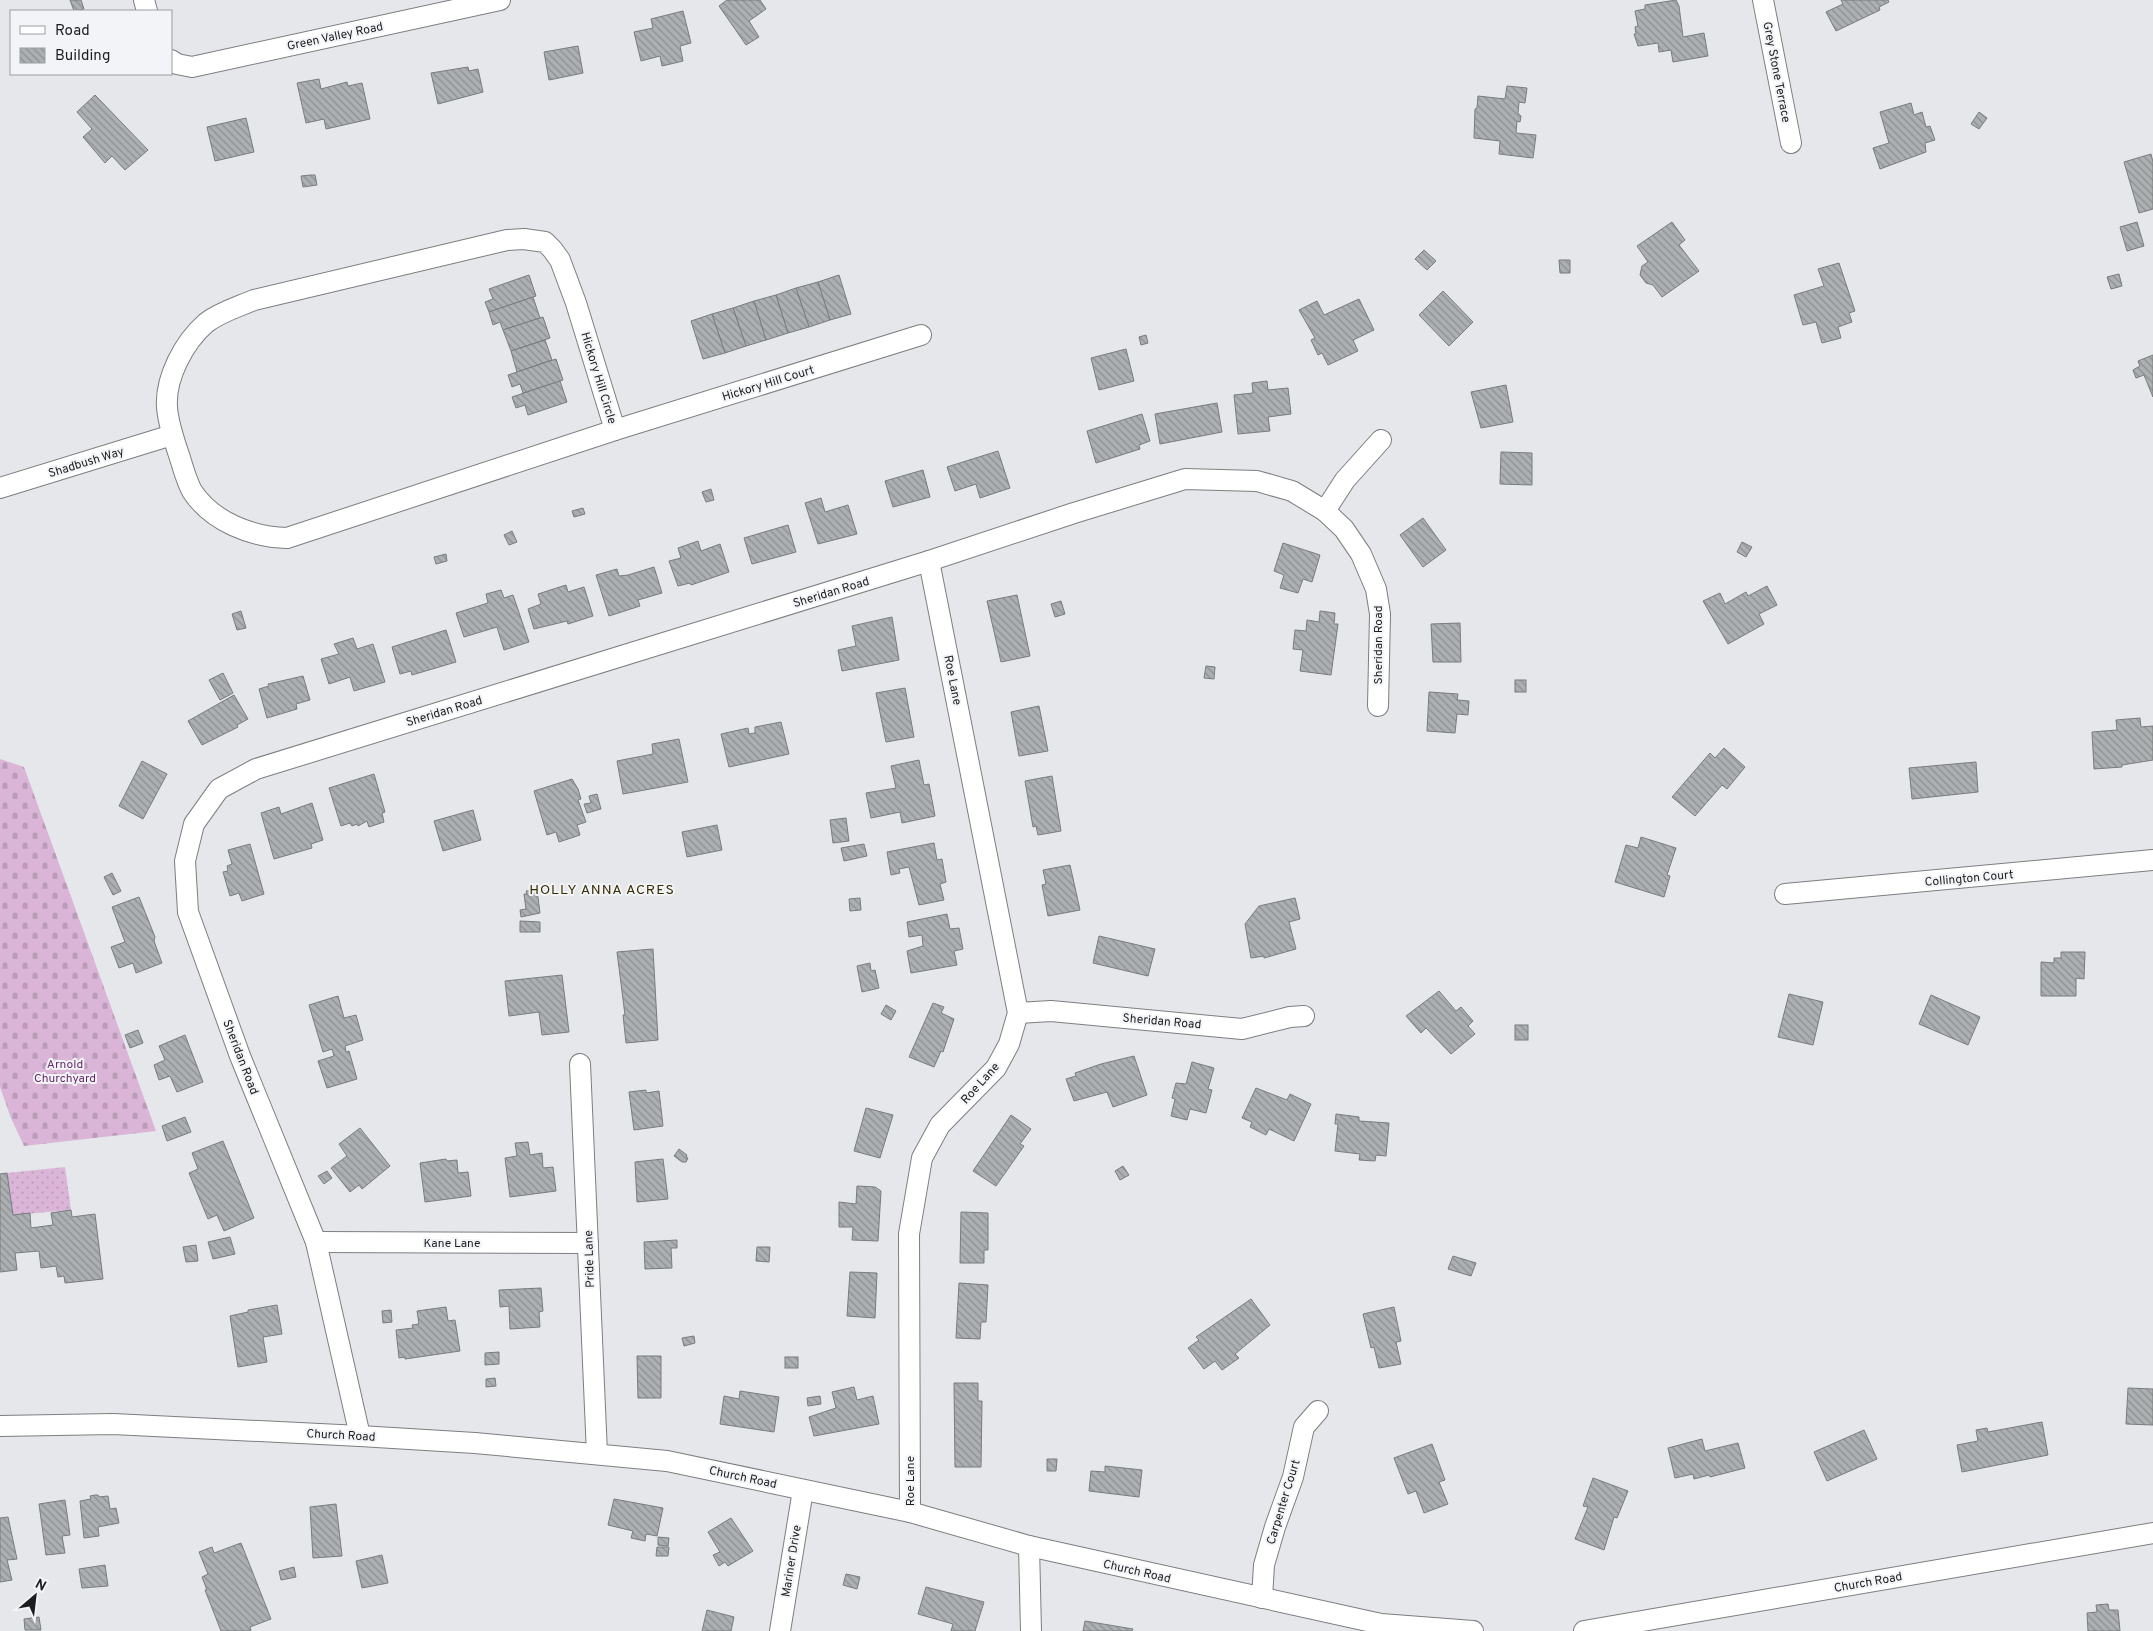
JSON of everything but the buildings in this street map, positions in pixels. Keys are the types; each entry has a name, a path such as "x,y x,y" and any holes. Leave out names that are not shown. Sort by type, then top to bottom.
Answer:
{"street":[{"name":"Green Valley Road","path":"172,61 177,64 192,67 500,0"},
{"name":"Grey Stone Terrace","path":"1763,0 1791,144"},
{"name":"Hickory Hill Circle","path":"524,239 545,242 552,248 560,260 576,303 615,430 288,538 254,534 234,527 203,503 192,491 172,435 167,408 168,389 177,364 188,344 206,323 254,300 507,240 524,239"},
{"name":"Hickory Hill Court","path":"615,430 921,335"},
{"name":"Shadbush Way","path":"0,488 172,435"},
{"path":"1325,511 1345,480 1381,440"},
{"name":"Sheridan Road","path":"360,1436 316,1242 240,1056 188,912 185,861 194,824 219,789 256,769 929,561 1185,479 1257,481 1292,491 1325,511 1344,529 1356,548 1376,589 1380,614 1378,706"},
{"name":"Roe Lane","path":"910,1512 909,1234 922,1158 940,1125 996,1068 1009,1044 1018,1013 929,561"},
{"name":"Collington Court","path":"1785,894 2153,860"},
{"name":"Sheridan Road","path":"1018,1013 1051,1011 1242,1029 1290,1017 1304,1016"},
{"name":"Pride Lane","path":"580,1064 597,1454"},
{"name":"Kane Lane","path":"316,1242 588,1243"},
{"name":"Carpenter Court","path":"1262,1598 1264,1565 1275,1527 1294,1477 1304,1427 1318,1411"},
{"name":"Church Road","path":"0,1426 114,1424 360,1436 667,1461 910,1512 1028,1546 1381,1624 1473,1631"},
{"name":"Mariner Drive","path":"780,1631 803,1490"},
{"name":"Church Road","path":"1584,1631 2153,1533"},
{"path":"1028,1546 1032,1631"}],"green space":[{"name":"Arnold Churchyard","path":"0,759 24,767 156,1131 24,1146 11,1118 0,1087"},
{"path":"65,1167 71,1210 13,1215 7,1173"}],"district":[{"name":"HOLLY ANNA ACRES","path":"602,889"}]}
